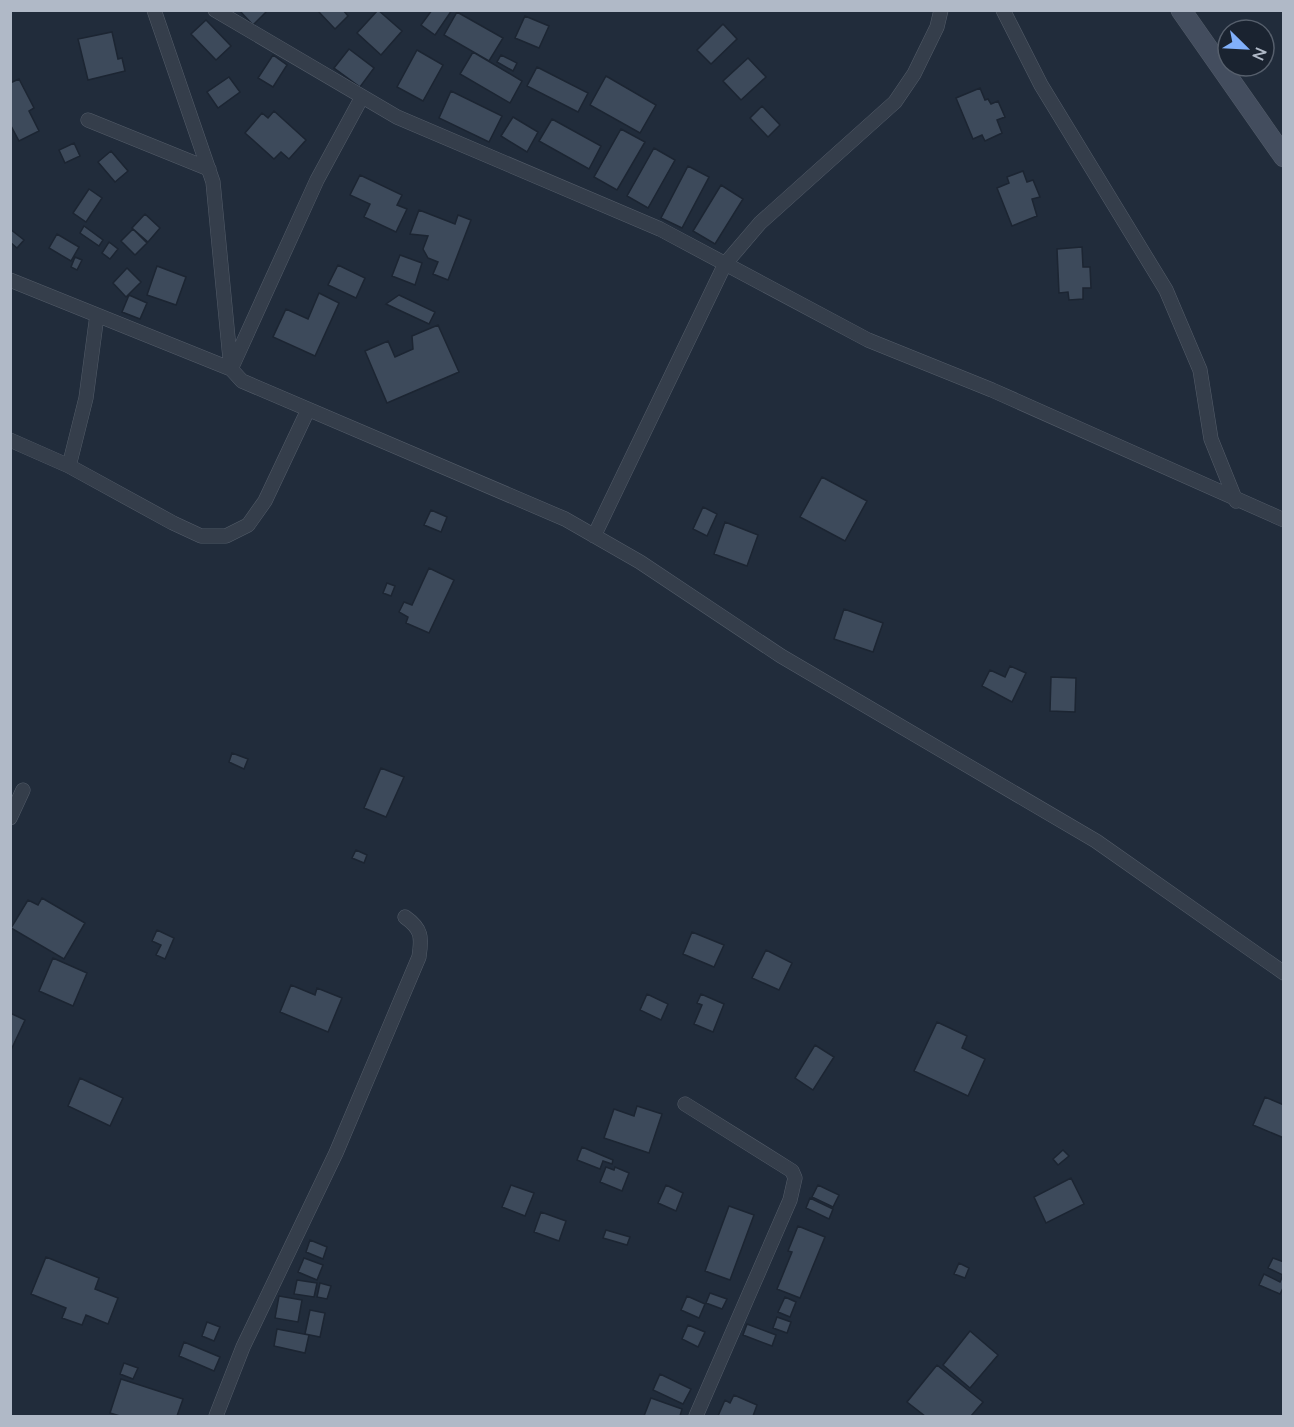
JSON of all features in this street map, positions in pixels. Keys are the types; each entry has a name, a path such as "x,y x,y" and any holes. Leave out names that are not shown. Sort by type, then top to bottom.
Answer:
{"street":[{"path":"154,10 213,182 231,369"},
{"path":"215,10 397,117 660,230 868,340 992,390 1236,501 1284,520"},
{"path":"594,536 725,264 760,223 895,102 915,74 937,27 941,10"},
{"path":"1003,10 1041,85 1166,290 1200,370 1211,439 1236,501"},
{"path":"1181,10 1284,157"},
{"path":"231,369 317,180 362,97"},
{"path":"88,120 209,169"},
{"path":"10,280 231,369 242,381 565,519 640,562 782,656 1096,841 1284,973"},
{"path":"69,466 86,398 97,315"},
{"path":"10,440 69,466 201,536 226,536 248,525 265,501 308,410"},
{"path":"10,818 22,790"},
{"path":"216,1416 243,1347 336,1153 419,957 422,937 417,926 405,917"},
{"path":"686,1104 792,1171 795,1178 790,1200 696,1416"}],"building":[{"path":"239,10 268,10 253,25"},
{"path":"343,10 348,16 335,29 318,11"},
{"path":"378,10 402,31 381,55 357,33"},
{"path":"432,10 452,10 435,35 421,25"},
{"path":"457,12 503,38 489,61 444,35"},
{"path":"525,16 549,26 539,48 515,38"},
{"path":"206,20 231,46 216,60 191,34"},
{"path":"723,24 737,39 711,64 697,50"},
{"path":"112,32 118,59 122,58 125,71 88,80 78,39"},
{"path":"349,49 374,68 360,87 334,68"},
{"path":"417,50 443,65 423,101 397,87"},
{"path":"473,52 522,81 510,103 460,74"},
{"path":"273,55 287,65 273,87 258,78"},
{"path":"501,55 517,63 513,71 497,62"},
{"path":"748,58 766,77 741,100 723,81"},
{"path":"537,67 588,93 578,112 527,86"},
{"path":"606,76 656,105 640,133 590,105"},
{"path":"229,77 240,92 218,108 207,92"},
{"path":"19,79 34,108 29,111 39,131 19,141 10,124 10,83"},
{"path":"980,88 985,100 988,99 991,104 998,101 1005,117 997,120 1002,133 985,141 982,135 973,139 956,98"},
{"path":"451,91 502,116 489,142 439,118"},
{"path":"762,106 780,125 768,137 750,118"},
{"path":"274,111 306,140 289,159 281,152 274,159 245,133 262,113 268,118"},
{"path":"513,117 538,132 527,152 501,136"},
{"path":"552,119 601,146 589,169 539,141"},
{"path":"621,129 645,142 617,190 594,177"},
{"path":"74,143 80,156 65,163 59,150"},
{"path":"654,148 675,160 648,208 627,196"},
{"path":"111,151 128,171 115,182 98,162"},
{"path":"688,166 709,177 682,228 661,218"},
{"path":"1023,171 1027,182 1033,180 1040,197 1032,199 1037,216 1012,226 997,188 1009,183 1007,177"},
{"path":"360,175 402,195 397,205 407,209 396,232 364,217 370,204 350,195"},
{"path":"721,185 743,199 715,244 693,231"},
{"path":"89,189 102,198 86,222 73,213"},
{"path":"419,210 455,224 458,215 471,220 448,280 433,274 438,262 428,258 423,249 428,236 410,234"},
{"path":"145,214 160,228 148,242 132,228"},
{"path":"84,226 103,240 99,246 80,233"},
{"path":"10,229 24,240 17,248 10,242"},
{"path":"133,229 147,243 135,255 121,241"},
{"path":"57,234 79,247 71,261 49,248"},
{"path":"109,242 118,249 110,259 102,253"},
{"path":"1082,247 1083,267 1090,267 1091,288 1083,288 1083,299 1069,300 1068,292 1059,293 1057,249"},
{"path":"400,255 422,263 415,285 392,276"},
{"path":"75,257 82,260 77,270 71,267"},
{"path":"338,265 365,278 356,298 328,285"},
{"path":"157,266 186,277 176,305 147,295"},
{"path":"127,268 141,282 126,297 113,283"},
{"path":"319,293 339,303 315,356 273,337 286,309 308,319"},
{"path":"129,295 147,303 140,319 122,312"},
{"path":"399,295 435,312 429,324 386,304"},
{"path":"438,325 459,372 387,403 365,351 388,341 395,357 413,349 412,336"},
{"path":"822,477 867,501 845,541 800,517"},
{"path":"703,507 717,514 707,536 693,529"},
{"path":"431,510 447,517 441,532 424,525"},
{"path":"725,522 758,535 747,566 714,554"},
{"path":"429,568 454,580 429,633 406,623 408,617 399,612 404,602 412,605"},
{"path":"387,583 395,586 391,596 383,593"},
{"path":"844,609 883,623 873,652 834,639"},
{"path":"1010,666 1026,673 1012,702 982,686 990,670 1005,677"},
{"path":"1051,677 1076,678 1075,712 1050,711"},
{"path":"232,753 248,759 244,769 229,762"},
{"path":"381,768 404,777 386,817 364,808"},
{"path":"356,850 367,855 364,863 352,858"},
{"path":"42,898 85,923 64,959 11,928 28,900 38,905"},
{"path":"157,930 174,938 165,959 156,955 161,945 152,941"},
{"path":"692,932 724,945 714,967 683,954"},
{"path":"766,950 792,963 779,990 752,978"},
{"path":"53,958 87,973 73,1006 39,991"},
{"path":"291,985 315,995 317,988 342,998 328,1032 280,1012"},
{"path":"647,994 668,1004 661,1020 640,1010"},
{"path":"701,994 724,1004 713,1032 694,1024 702,1005 697,1003"},
{"path":"10,1013 25,1020 11,1050 10,1050"},
{"path":"937,1022 967,1036 962,1048 985,1059 968,1096 914,1071"},
{"path":"815,1045 834,1057 813,1090 795,1078"},
{"path":"80,1078 123,1098 110,1126 68,1106"},
{"path":"1265,1097 1284,1105 1284,1138 1253,1125"},
{"path":"637,1106 662,1114 649,1153 604,1138 614,1109 634,1116"},
{"path":"582,1147 613,1160 612,1164 603,1161 600,1169 577,1160"},
{"path":"1063,1150 1069,1156 1058,1165 1053,1159"},
{"path":"606,1167 614,1170 615,1167 629,1173 622,1191 600,1182"},
{"path":"1071,1178 1084,1204 1046,1223 1034,1197"},
{"path":"511,1185 534,1193 525,1216 502,1207"},
{"path":"666,1185 683,1193 676,1211 658,1203"},
{"path":"818,1185 839,1195 833,1207 812,1197"},
{"path":"810,1198 833,1209 829,1219 806,1208"},
{"path":"729,1206 754,1215 730,1280 705,1271"},
{"path":"541,1212 566,1221 559,1241 534,1232"},
{"path":"798,1226 825,1237 800,1298 777,1289 792,1252 788,1251"},
{"path":"606,1230 630,1237 627,1245 603,1238"},
{"path":"310,1240 327,1247 323,1259 306,1252"},
{"path":"46,1257 99,1278 95,1289 118,1298 108,1324 86,1315 82,1325 62,1318 66,1308 31,1294"},
{"path":"304,1258 323,1265 317,1280 298,1272"},
{"path":"1273,1258 1284,1262 1284,1286 1280,1294 1259,1285 1264,1274 1280,1282 1283,1275 1268,1268"},
{"path":"959,1263 969,1268 965,1278 954,1274"},
{"path":"297,1280 317,1283 314,1297 294,1294"},
{"path":"320,1283 331,1286 327,1299 317,1297"},
{"path":"710,1293 727,1299 722,1309 706,1303"},
{"path":"279,1296 302,1300 298,1322 275,1318"},
{"path":"687,1296 705,1304 699,1318 681,1310"},
{"path":"785,1297 796,1302 790,1317 778,1312"},
{"path":"310,1310 325,1313 320,1337 305,1334"},
{"path":"777,1317 791,1322 787,1333 773,1328"},
{"path":"207,1322 220,1327 214,1341 202,1336"},
{"path":"747,1324 776,1335 772,1346 743,1335"},
{"path":"688,1325 705,1332 698,1347 682,1339"},
{"path":"277,1329 309,1335 305,1353 274,1346"},
{"path":"970,1331 998,1355 970,1388 943,1365"},
{"path":"184,1342 220,1357 214,1371 179,1356"},
{"path":"124,1363 138,1368 133,1379 120,1374"},
{"path":"937,1365 983,1402 971,1416 925,1416 907,1402"},
{"path":"660,1374 691,1389 683,1404 653,1390"},
{"path":"121,1379 183,1399 177,1416 120,1416 110,1413"},
{"path":"734,1395 757,1405 753,1416 718,1416 725,1400 730,1403"},
{"path":"651,1398 682,1409 680,1416 644,1416"}]}
